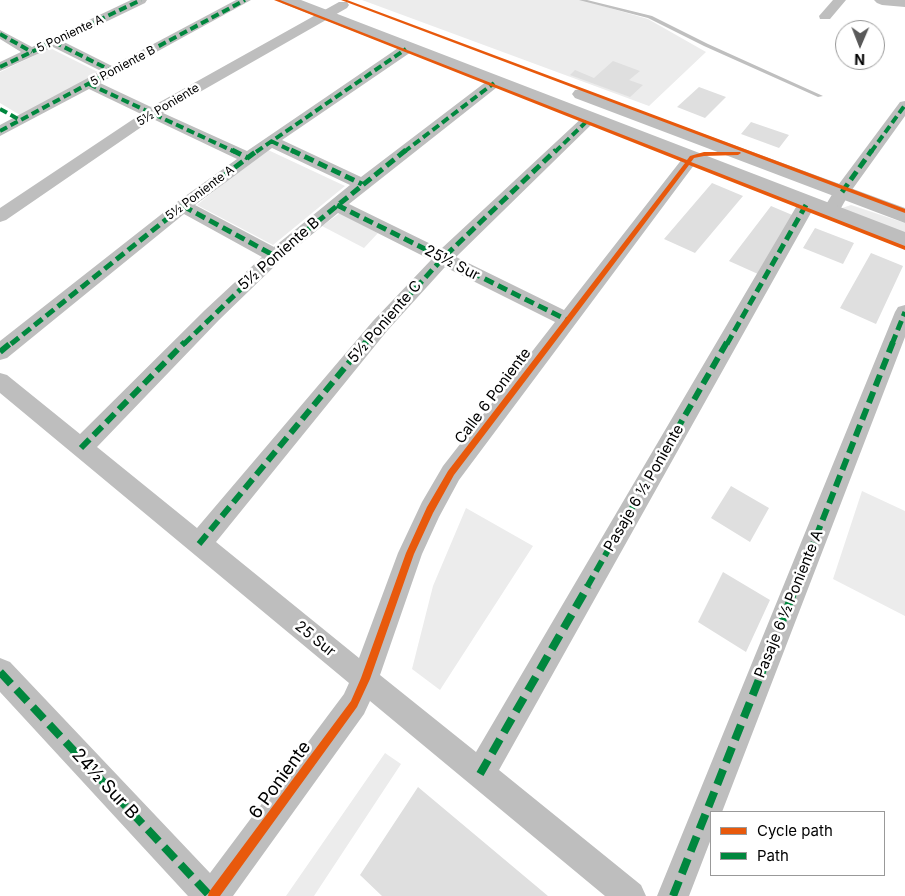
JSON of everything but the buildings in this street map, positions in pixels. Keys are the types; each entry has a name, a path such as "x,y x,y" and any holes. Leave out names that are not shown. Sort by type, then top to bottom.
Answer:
{"street":[{"name":"5 Poniente A","path":"0,67 141,0"},
{"name":"5 Poniente B","path":"0,131 245,0"},
{"path":"287,0 332,6 738,153 905,216"},
{"path":"825,16 840,0"},
{"path":"882,0 905,2"},
{"path":"332,6 409,47 905,240"},
{"name":"5½ Poniente","path":"0,216 152,113 332,6"},
{"path":"0,34 32,52"},
{"path":"54,42 112,71"},
{"name":"5½ Poniente A","path":"0,352 182,206 271,141 409,47"},
{"name":"5½ Poniente B","path":"81,448 205,321 274,256 362,184 496,81"},
{"path":"89,84 248,158"},
{"path":"830,211 905,105"},
{"path":"0,109 20,120"},
{"name":"5½ Poniente C","path":"199,544 380,326 443,258 590,118"},
{"path":"271,141 362,184"},
{"path":"692,157 704,154 738,153"},
{"name":"Calle 6 Poniente","path":"365,679 410,552 439,493 460,461 692,157"},
{"name":"Pasaje 6 ½ Poniente","path":"480,774 808,202"},
{"name":"25½ Sur","path":"337,205 567,320"},
{"path":"182,206 274,256"},
{"name":"Pasaje 6 ½ Poniente A","path":"673,896 905,312"},
{"name":"25 Sur","path":"0,381 630,896"},
{"name":"24½ Sur B","path":"0,672 212,896"},
{"name":"6 Poniente","path":"212,896 354,704 365,679"}],"shaded area":[{"path":"362,0 582,0 648,19 706,52 649,106"},
{"path":"50,48 100,73 20,115 0,103 0,72"},
{"path":"266,149 345,186 273,245 197,205"},
{"path":"851,205 905,223 905,236 848,214 842,208"},
{"path":"340,213 378,233 364,248 322,226"},
{"path":"862,491 905,511 905,616 833,579"},
{"path":"466,508 533,546 440,690 412,669 433,586"},
{"path":"385,753 401,764 314,896 286,896"}],"waterway":[{"path":"581,0 650,17 706,45 820,96"}],"marked path":[{"path":"0,67 141,0"},
{"path":"0,131 245,0"},
{"path":"0,34 32,52"},
{"path":"54,42 112,71"},
{"path":"0,352 183,206 271,141 406,49"},
{"path":"81,448 212,315 275,256 362,184 494,83"},
{"path":"89,84 248,158"},
{"path":"842,192 905,105"},
{"path":"0,109 20,120"},
{"path":"199,544 412,290 587,121"},
{"path":"271,141 362,184"},
{"path":"337,205 567,320"},
{"path":"480,774 806,205"},
{"path":"183,206 275,256"},
{"path":"673,896 905,312"},
{"path":"0,672 210,896"}],"cycle path":[{"path":"276,0 905,248"},
{"path":"343,0 905,211"},
{"path":"213,896 354,704 365,679 410,553 430,510 451,473 692,157 704,154 738,153"}]}
